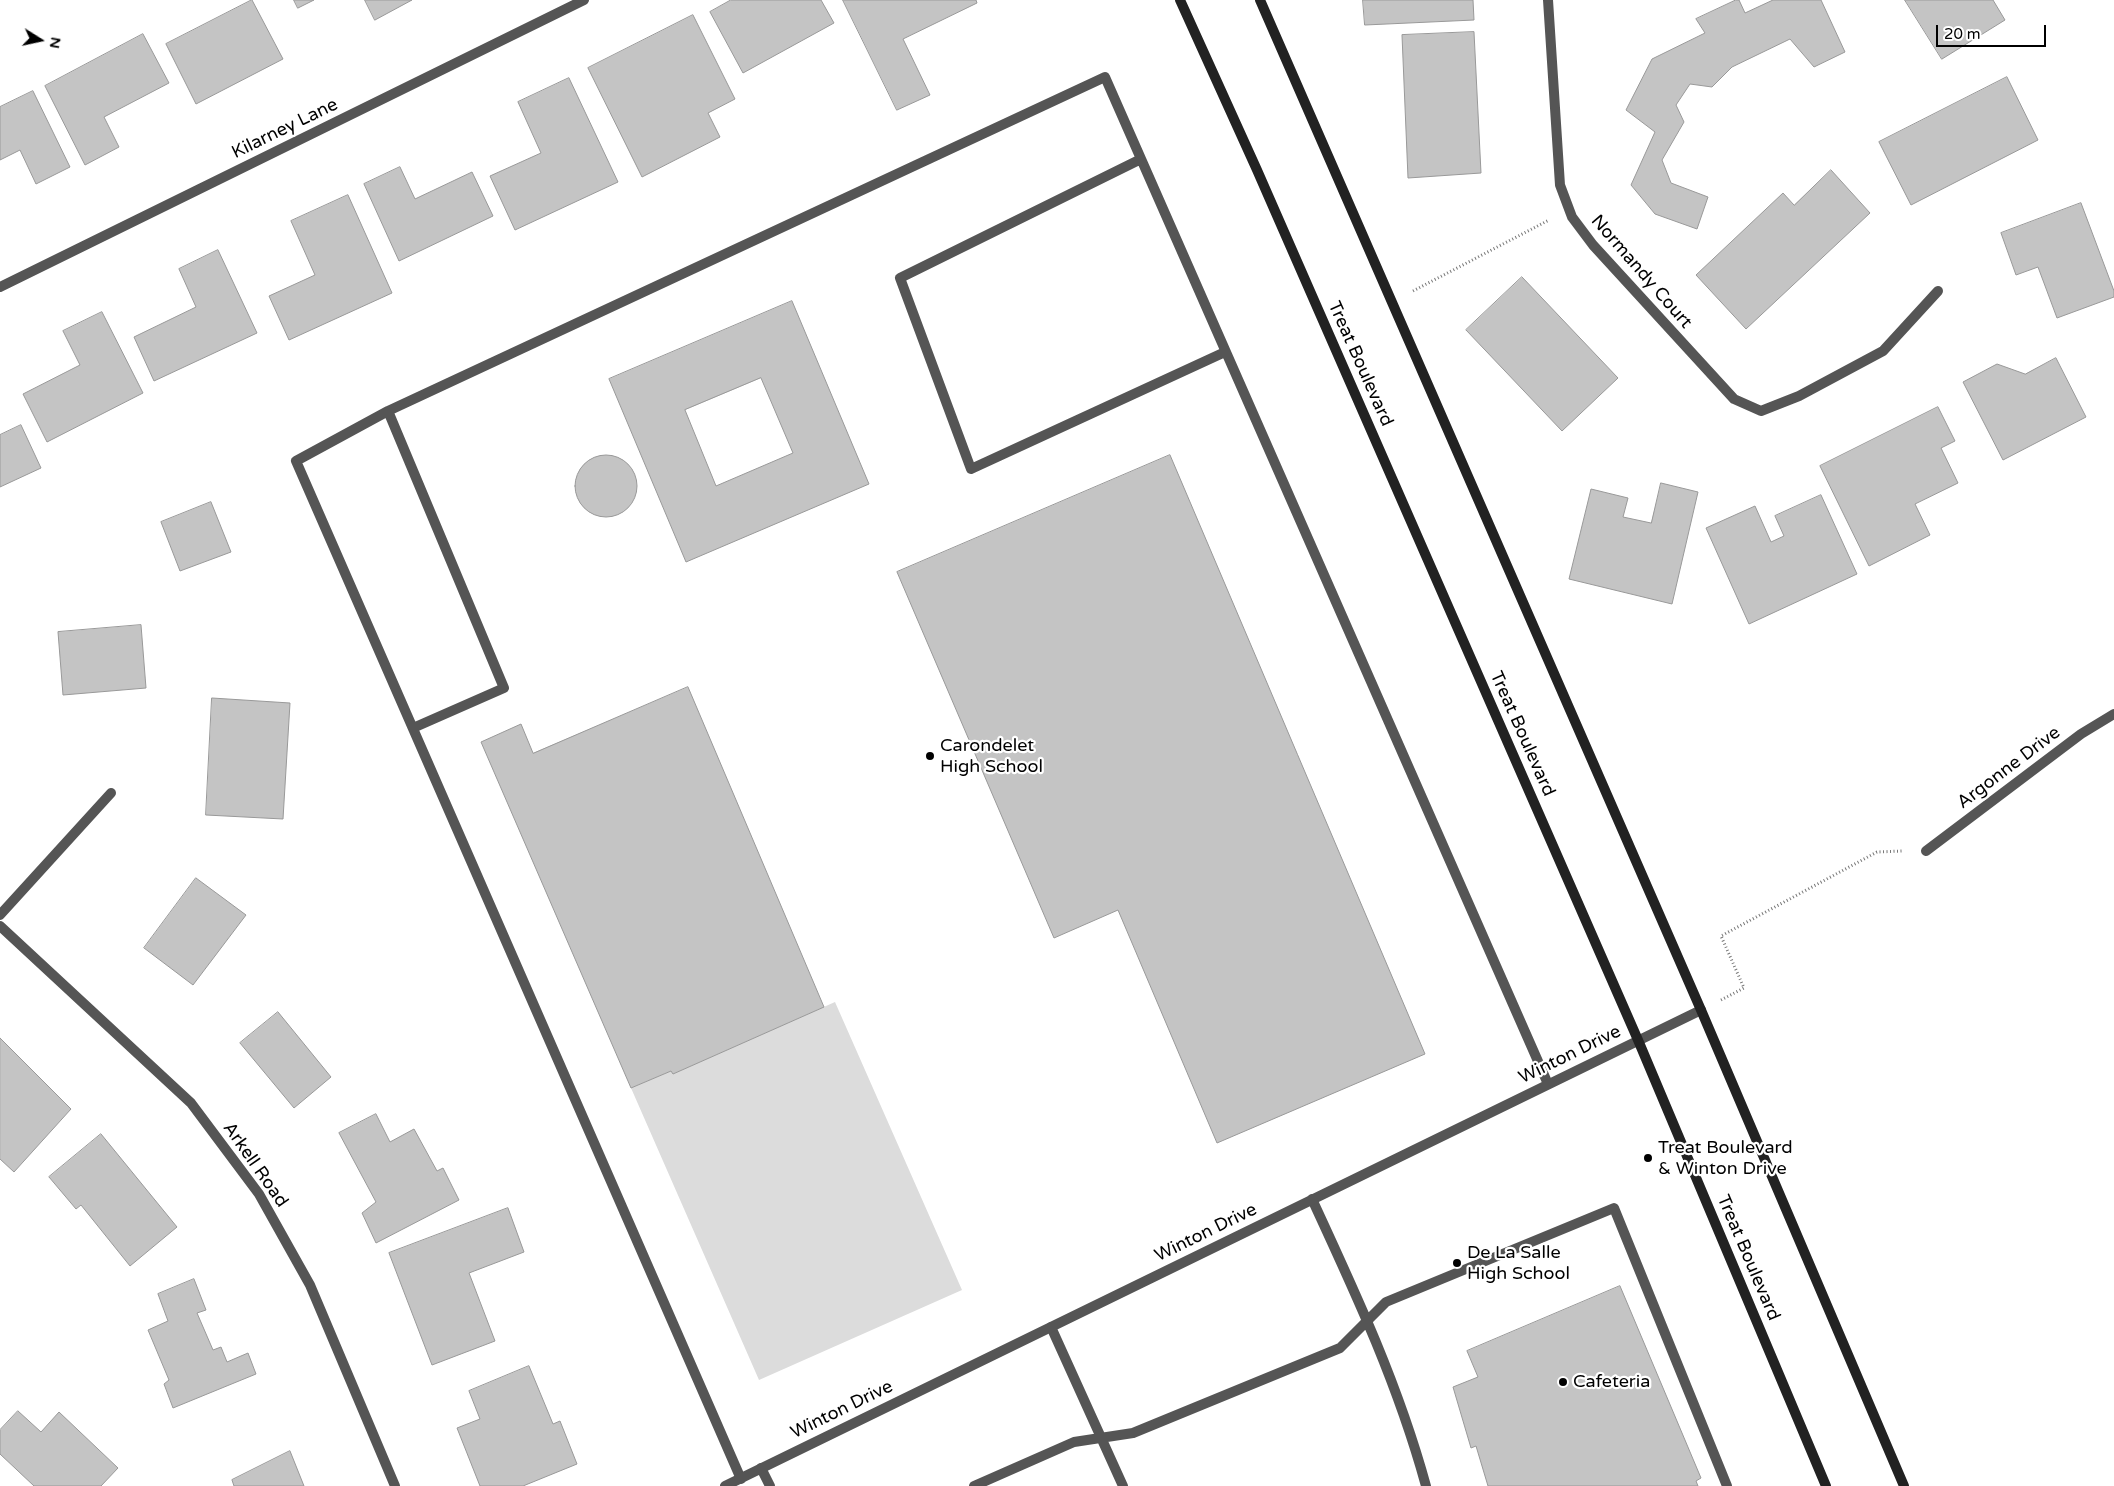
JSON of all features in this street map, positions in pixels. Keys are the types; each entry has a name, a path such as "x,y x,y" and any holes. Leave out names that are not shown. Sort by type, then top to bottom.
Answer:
{"main road":[{"name":"Treat Boulevard","path":"1180,0 1257,170 1638,1040 1826,1486"},
{"path":"1260,0 1701,1010 1904,1486"}],"street":[{"name":"Kilarney Lane","path":"0,287 584,0"},
{"name":"Normandy Court","path":"1548,0 1560,185 1572,217 1593,246 1734,399 1761,411 1799,396 1883,351 1938,290"},
{"path":"740,1479 296,461 388,411 1105,77 1548,1084"},
{"path":"1141,159 900,278 970,469 1225,352"},
{"path":"388,411 504,688 413,728"},
{"name":"Argonne Drive","path":"1926,851 2081,734 2114,714"},
{"path":"0,915 111,793"},
{"name":"Arkell Road","path":"0,926 191,1104 260,1194 310,1285 395,1486"},
{"name":"Winton Drive","path":"726,1486 1701,1010"},
{"path":"1312,1199 1368,1320 1411,1432 1426,1486"},
{"path":"974,1486 1074,1442 1133,1433 1340,1348 1386,1302 1614,1208 1727,1486"},
{"path":"1051,1327 1123,1486"},
{"path":"761,1468 770,1486"}],"path":[{"path":"1392,302 1569,209"},
{"path":"1701,1010 1744,988 1721,936 1877,852 1926,851"}],"shaded area":[{"path":"835,1002 962,1290 759,1380 631,1088 671,1071 673,1074"}],"building":[{"path":"252,0 283,59 196,104 166,44"},
{"path":"294,0 314,0 298,8"},
{"path":"365,0 412,0 375,20"},
{"path":"731,0 821,0 834,23 743,73 710,12"},
{"path":"843,0 976,0 977,3 903,39 930,95 897,110"},
{"path":"1363,0 1473,0 1474,20 1365,25"},
{"path":"1739,0 1745,13 1773,0 1821,0 1845,52 1814,67 1790,39 1732,67 1712,87 1690,84 1676,105 1684,122 1662,160 1671,183 1708,197 1697,229 1655,214 1631,185 1655,132 1626,110 1652,59 1705,33 1696,19"},
{"path":"1905,0 1993,0 2005,20 1942,59"},
{"path":"693,15 735,99 708,113 720,137 642,177 588,68"},
{"path":"1474,32 1481,173 1408,178 1402,35"},
{"path":"143,34 169,83 104,117 119,147 85,165 45,86"},
{"path":"2007,77 2038,140 1911,205 1879,142"},
{"path":"569,78 618,182 515,230 490,176 541,153 518,102"},
{"path":"33,91 70,167 36,184 20,150 0,160 0,107"},
{"path":"400,167 415,199 472,172 493,216 399,261 364,184"},
{"path":"1831,170 1870,213 1746,329 1696,275 1783,193 1794,205"},
{"path":"348,195 392,293 289,340 269,296 315,275 291,221"},
{"path":"2081,203 2114,291 2114,297 2057,318 2038,267 2016,275 2001,233"},
{"path":"218,250 257,333 154,381 134,337 196,307 179,269"},
{"path":"1522,277 1618,378 1562,431 1466,330"},
{"path":"792,301 869,484 686,562 609,379","holes":["761,378 793,453 716,486 685,410"]},
{"path":"102,312 143,393 47,442 23,394 80,365 63,331"},
{"path":"2056,358 2086,417 2003,460 1963,382 1997,364 2025,374"},
{"path":"1938,407 1955,441 1941,448 1958,483 1915,504 1930,535 1869,566 1820,466"},
{"path":"21,425 41,468 0,487 0,435"},
{"path":"600,455 612,455 628,464 635,474 637,486 635,498 628,508 612,517 600,517 589,512 580,503 575,492 575,480 580,469 589,460"},
{"path":"1170,455 1425,1054 1217,1143 1118,910 1054,938 897,572"},
{"path":"1661,483 1698,492 1672,604 1569,579 1591,489 1628,498 1623,517 1651,523"},
{"path":"1821,495 1857,574 1749,624 1706,528 1755,506 1771,542 1784,536 1775,516"},
{"path":"211,502 231,552 180,571 161,522"},
{"path":"141,625 146,688 63,695 58,632"},
{"path":"688,687 824,1007 673,1074 671,1071 631,1088 481,742 521,724 533,753"},
{"path":"212,698 290,703 283,819 206,815"},
{"path":"196,878 246,915 193,985 144,948"},
{"path":"278,1012 331,1077 294,1108 240,1043"},
{"path":"0,1038 71,1109 14,1172 0,1159"},
{"path":"376,1114 390,1142 414,1129 437,1171 443,1168 459,1200 376,1243 362,1213 376,1202 339,1133"},
{"path":"101,1134 177,1227 130,1266 81,1205 76,1209 49,1177"},
{"path":"508,1208 524,1252 469,1273 495,1341 432,1365 389,1253"},
{"path":"194,1279 206,1310 197,1313 213,1350 221,1347 227,1362 248,1353 256,1374 173,1408 164,1384 169,1380 148,1330 168,1321 158,1294"},
{"name":"Cafeteria","path":"1620,1286 1701,1478 1696,1481 1698,1486 1488,1486 1476,1446 1471,1448 1453,1387 1478,1377 1467,1351"},
{"path":"529,1366 553,1424 560,1421 577,1464 523,1486 480,1486 457,1428 480,1419 469,1391"},
{"path":"18,1411 41,1432 59,1412 118,1468 101,1486 34,1486 0,1454 0,1430"},
{"path":"290,1451 304,1486 234,1486 232,1480"}],"place":[{"name":"Carondelet High School","path":"930,756"},
{"name":"Treat Boulevard & Winton Drive","path":"1648,1158"},
{"name":"De La Salle High School","path":"1457,1263"},
{"name":"Cafeteria","path":"1563,1382"}]}
